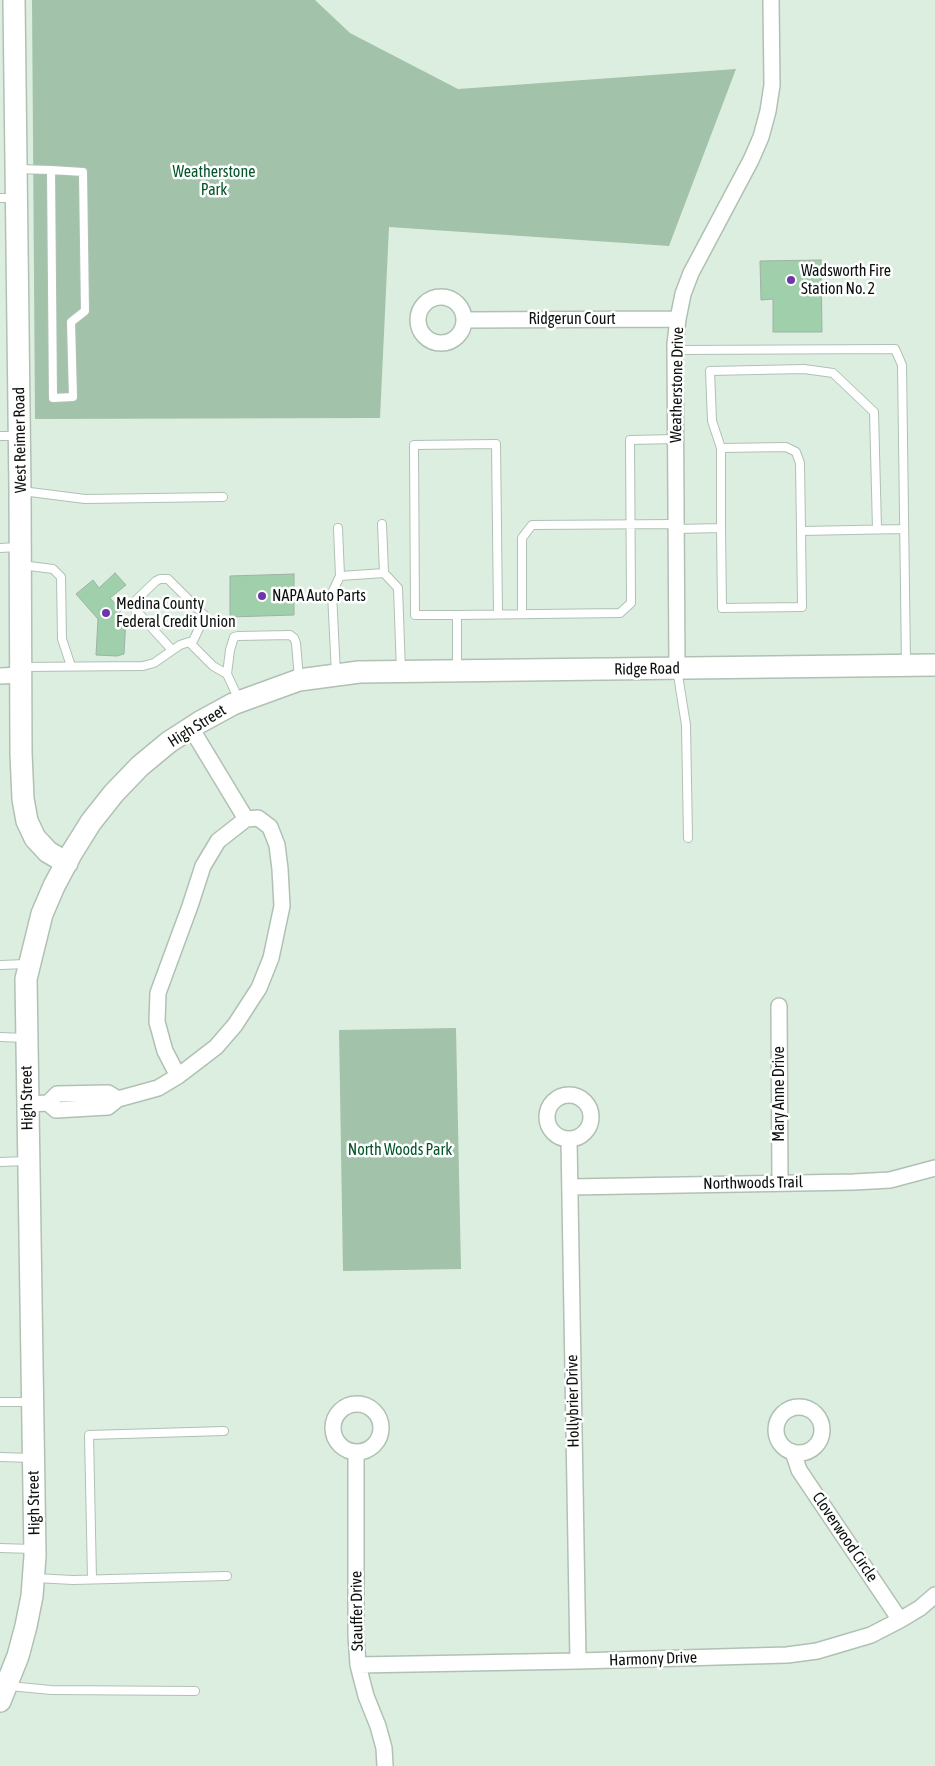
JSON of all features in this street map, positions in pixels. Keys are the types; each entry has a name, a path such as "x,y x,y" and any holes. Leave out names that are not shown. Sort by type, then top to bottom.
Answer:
{"main road":[{"name":"West Reimer Road","path":"14,0 17,169 8,198 10,436 20,491 14,553 21,671 23,799 27,820 36,838 48,852 67,863"},
{"name":"Ridge Road","path":"359,672 935,665"},
{"name":"High Street","path":"4,1693 18,1656 26,1626 35,1549 28,1161 38,1104 26,1038 26,979 42,914 54,886 91,822 114,793 140,766 169,742 240,702 300,680 359,672"}],"street":[{"name":"Weatherstone Drive","path":"677,669 676,350 678,319 683,294 691,272 751,160 761,137 772,85 771,0"},
{"name":"Ridgerun Court","path":"465,320 678,319"},
{"path":"0,676 21,671"},
{"path":"191,728 246,819"},
{"path":"38,1104 56,1110 108,1107 118,1099 158,1088 178,1076 216,1047 235,1025 259,988 271,958 282,906 280,869 276,845 270,827 258,818 246,819 218,841 203,866 158,993 157,1022 165,1051 178,1076"},
{"name":"Mary Anne Drive","path":"779,1006 780,1183"},
{"name":"Hollybrier Drive","path":"569,1140 578,1661"},
{"name":"Northwoods Trail","path":"570,1187 890,1180 935,1168"},
{"name":"Stauffer Drive","path":"356,1452 356,1635 358,1665 366,1696 378,1726 384,1748 385,1766"},
{"name":"Cloverwood Circle","path":"793,1452 799,1470 900,1620"},
{"name":"Harmony Drive","path":"358,1665 787,1655 817,1651 872,1635 920,1608 935,1595"}],"lane":[{"path":"17,169 51,170 83,172 85,310 71,322 73,397 53,398 51,170"},
{"path":"676,350 895,349 902,365 906,665"},
{"path":"721,448 786,448 796,452 800,463 802,607 722,608 721,448 712,421 710,371 804,369 833,373 874,412 877,529"},
{"path":"498,614 496,444 414,445 415,615 620,613 631,603 630,440 676,439"},
{"path":"20,491 84,499 223,497"},
{"path":"382,524 384,573 398,588 401,672"},
{"path":"522,614 522,538 532,525 630,524 722,528"},
{"path":"336,675 332,593 340,576 338,528"},
{"path":"801,530 904,529"},
{"path":"14,553 53,569 61,577 62,639 71,666"},
{"path":"340,576 384,573"},
{"path":"172,650 132,606 160,579 168,579 205,615 205,619 192,643"},
{"path":"457,615 457,671"},
{"path":"240,702 227,674 230,650 234,638 238,636 290,635 296,643 300,680"},
{"path":"21,671 71,666 143,666 154,663 183,643 192,643 213,666 227,674"},
{"path":"677,669 686,725 688,838"},
{"path":"0,965 29,964"},
{"path":"0,1037 26,1038"},
{"path":"0,1162 28,1161"},
{"path":"0,1402 32,1402"},
{"path":"92,1579 89,1435 224,1431"},
{"path":"0,1457 33,1458"},
{"path":"0,1548 35,1549"},
{"path":"33,1578 92,1579 227,1576"},
{"path":"4,1693 52,1690 195,1691"}],"green space":[{"name":"Weatherstone Park","path":"32,0 315,0 350,33 458,89 736,69 669,246 389,227 380,418 35,419"},
{"name":"North Woods Park","path":"456,1028 461,1269 343,1271 339,1030"}],"building":[{"name":"Wadsworth Fire Station No. 2","path":"821,260 822,332 773,332 773,299 761,300 760,261"},
{"name":"Medina County Federal Credit Union","path":"115,573 126,585 110,598 120,609 120,617 126,618 124,654 117,656 96,655 98,619 76,594 93,580 99,588"},
{"name":"NAPA Auto Parts","path":"294,574 294,615 230,617 230,576"}],"place":[{"name":"Wadsworth Fire Station No. 2","path":"791,280"},
{"name":"NAPA Auto Parts","path":"262,596"},
{"name":"Medina County Federal Credit Union","path":"106,613"}]}
